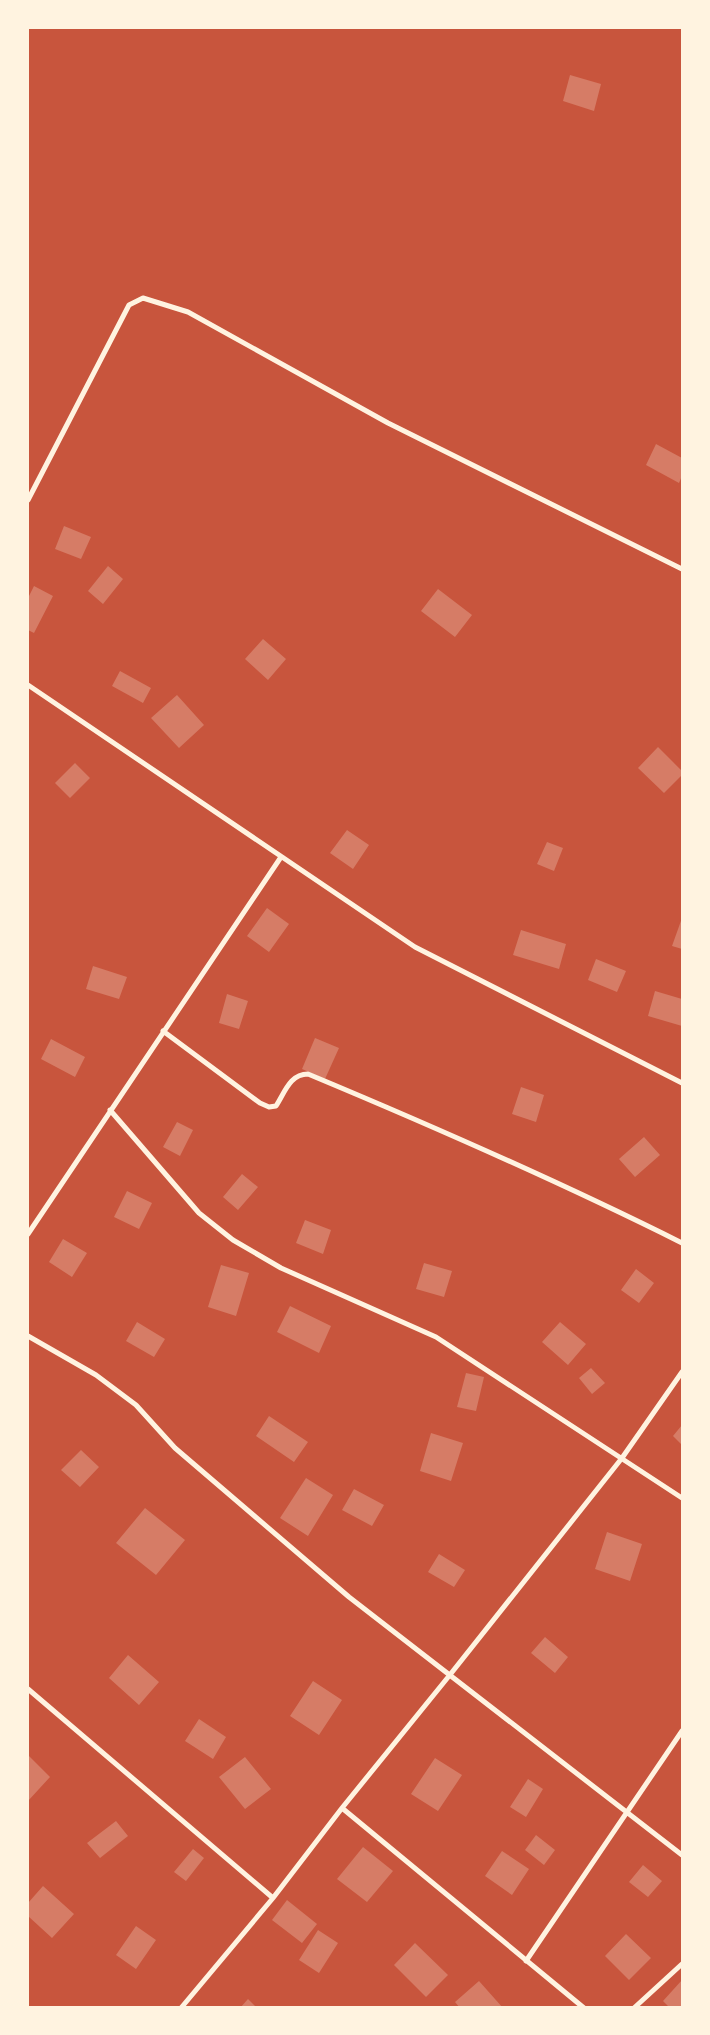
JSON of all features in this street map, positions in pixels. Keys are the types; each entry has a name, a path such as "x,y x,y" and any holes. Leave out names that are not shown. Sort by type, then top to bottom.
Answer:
{"street":[{"path":"28,500 129,305 143,298 188,312 388,423 682,569"},
{"path":"28,685 415,947 682,1082"},
{"path":"28,1234 163,1030 281,857"},
{"path":"163,1030 260,1103 269,1107 276,1106 292,1079 300,1074 308,1074 465,1140 606,1204 682,1243"},
{"path":"110,1110 198,1213 233,1240 281,1268 436,1337 682,1498"},
{"path":"28,1336 96,1374 136,1406 183,1454 349,1597 626,1814 682,1855"},
{"path":"181,2008 273,1898 342,1808 450,1676 622,1458 682,1372"},
{"path":"28,1689 273,1898"},
{"path":"526,1961 682,1731"},
{"path":"342,1808 584,2008"},
{"path":"634,2008 682,1964"}],"building":[{"path":"570,75 601,84 594,111 563,101"},
{"path":"656,444 682,458 682,476 679,483 646,465"},
{"path":"64,526 91,537 81,559 55,549"},
{"path":"108,566 123,579 103,604 88,591"},
{"path":"34,586 53,596 34,633 28,630 28,598"},
{"path":"438,589 472,615 455,637 421,611"},
{"path":"263,639 286,659 268,680 245,659"},
{"path":"120,671 151,688 143,703 112,686"},
{"path":"177,695 204,725 179,748 151,718"},
{"path":"658,747 682,771 682,775 664,793 638,768"},
{"path":"75,763 90,778 70,798 55,783"},
{"path":"347,830 369,845 353,869 330,853"},
{"path":"547,842 563,848 554,871 537,864"},
{"path":"267,908 289,924 269,952 247,936"},
{"path":"682,918 682,949 672,946"},
{"path":"521,930 566,944 559,969 513,955"},
{"path":"596,959 626,971 617,992 588,980"},
{"path":"93,966 127,977 119,999 86,989"},
{"path":"655,991 682,999 682,1026 648,1016"},
{"path":"227,994 248,1001 239,1029 219,1023"},
{"path":"315,1038 339,1048 325,1079 302,1069"},
{"path":"51,1039 85,1057 75,1077 41,1059"},
{"path":"521,1087 544,1095 536,1122 512,1114"},
{"path":"177,1122 193,1130 180,1156 163,1147"},
{"path":"644,1137 660,1155 635,1177 619,1159"},
{"path":"242,1174 258,1187 238,1210 223,1197"},
{"path":"127,1191 152,1203 139,1229 114,1217"},
{"path":"305,1220 331,1230 323,1254 296,1243"},
{"path":"63,1239 87,1253 72,1277 49,1262"},
{"path":"424,1263 452,1271 444,1297 416,1289"},
{"path":"221,1265 249,1273 236,1316 208,1307"},
{"path":"636,1269 654,1283 639,1303 621,1290"},
{"path":"290,1306 331,1326 319,1353 277,1332"},
{"path":"137,1322 165,1339 154,1357 126,1341"},
{"path":"560,1322 586,1344 568,1365 542,1342"},
{"path":"591,1368 605,1383 592,1394 579,1378"},
{"path":"466,1373 484,1377 476,1411 457,1407"},
{"path":"269,1416 308,1442 294,1462 256,1436"},
{"path":"682,1425 682,1445 673,1436"},
{"path":"431,1433 463,1443 451,1481 420,1471"},
{"path":"81,1450 99,1467 80,1487 61,1470"},
{"path":"306,1478 333,1495 308,1536 280,1518"},
{"path":"354,1489 384,1505 372,1526 342,1510"},
{"path":"145,1508 185,1540 156,1575 116,1543"},
{"path":"607,1532 642,1544 630,1581 595,1569"},
{"path":"439,1554 465,1570 454,1587 428,1572"},
{"path":"545,1637 568,1657 555,1673 531,1653"},
{"path":"128,1655 159,1682 139,1705 109,1678"},
{"path":"313,1681 342,1700 319,1735 290,1716"},
{"path":"199,1719 226,1737 213,1759 185,1741"},
{"path":"28,1755 50,1777 28,1801"},
{"path":"245,1757 271,1789 245,1809 219,1777"},
{"path":"435,1758 462,1775 438,1811 411,1794"},
{"path":"528,1779 543,1789 526,1817 510,1807"},
{"path":"116,1821 128,1836 100,1858 87,1843"},
{"path":"536,1835 555,1850 544,1865 525,1850"},
{"path":"363,1847 393,1871 367,1902 337,1879"},
{"path":"193,1849 204,1858 186,1881 174,1872"},
{"path":"502,1851 529,1869 512,1895 485,1876"},
{"path":"643,1865 662,1881 648,1897 629,1882"},
{"path":"43,1886 74,1914 52,1938 28,1916 28,1903"},
{"path":"287,1900 317,1924 302,1943 272,1920"},
{"path":"136,1926 156,1940 136,1969 116,1955"},
{"path":"318,1930 338,1943 319,1973 299,1960"},
{"path":"626,1934 651,1958 629,1980 605,1956"},
{"path":"415,1943 448,1975 426,1997 394,1965"},
{"path":"682,1980 682,2008 670,2008 663,2001"},
{"path":"479,1981 503,2008 460,2008 455,2002"},
{"path":"248,1999 257,2008 240,2008"}]}
